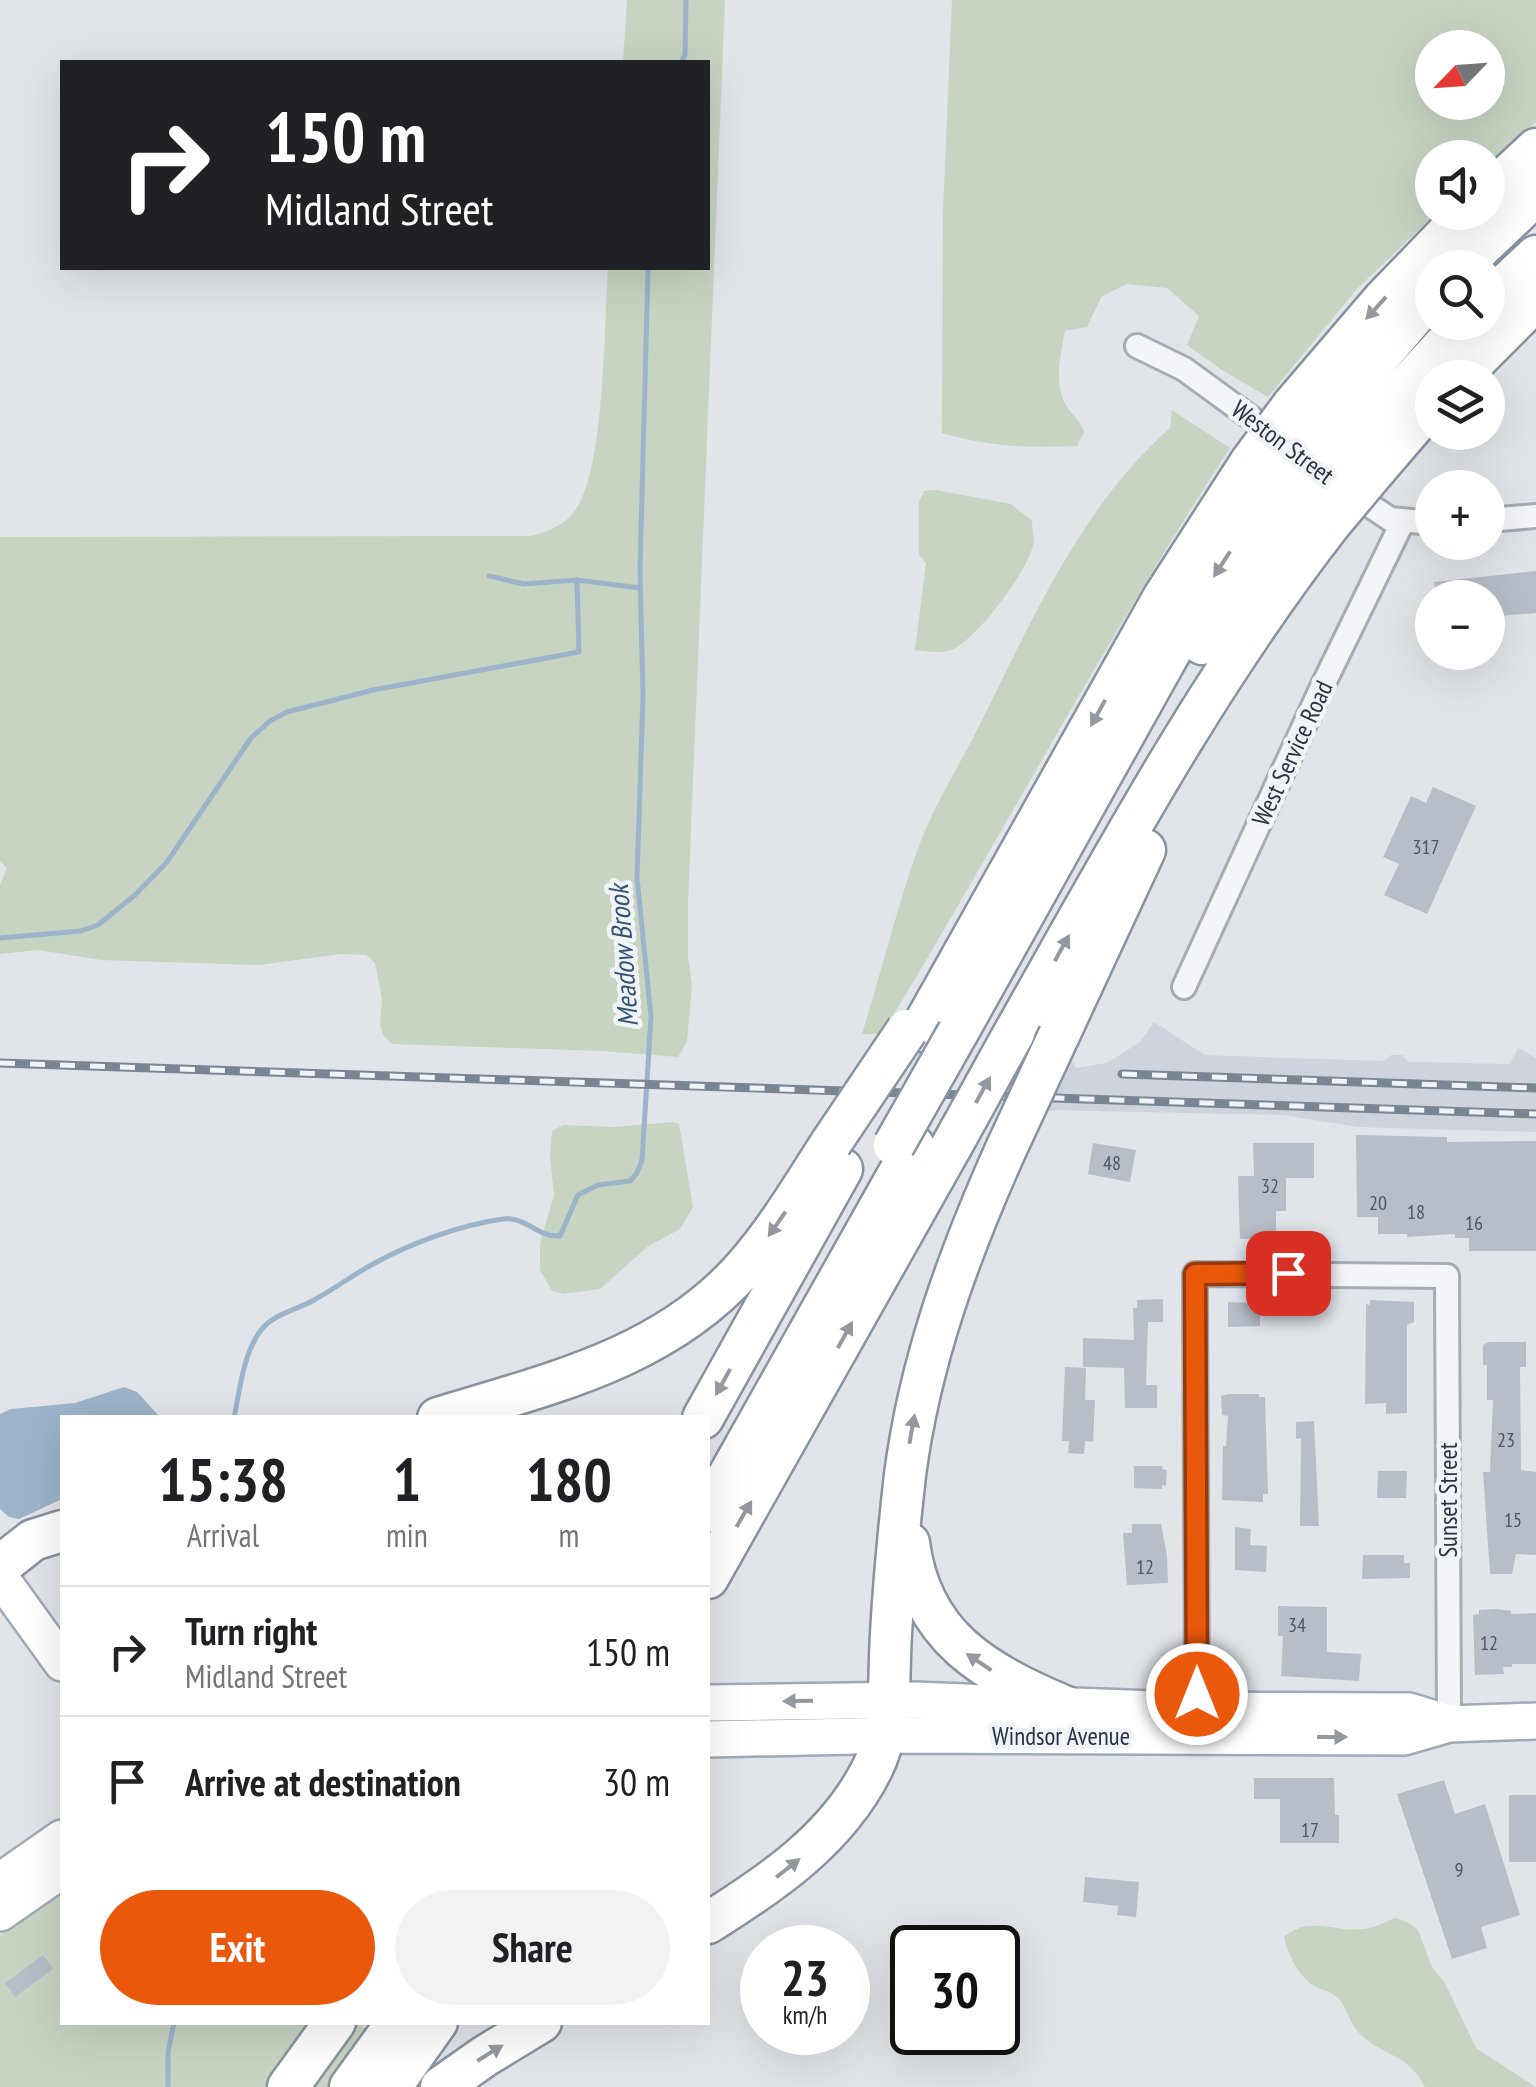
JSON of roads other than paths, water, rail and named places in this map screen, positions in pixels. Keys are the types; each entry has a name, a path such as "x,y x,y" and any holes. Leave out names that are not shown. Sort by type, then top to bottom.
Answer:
{"highway":[{"path":"1505,178 1536,150"},
{"path":"1478,250 1536,194"},
{"path":"1335,437 1383,300 1451,230"},
{"path":"1505,285 1536,256"},
{"path":"1476,360 1536,300"},
{"path":"710,1473 889,1145 1193,611 1335,437 1415,320"},
{"path":"955,1032 946,985 1163,598 1290,493 1335,437 1445,340"},
{"path":"1335,437 1415,410"},
{"path":"705,1415 889,1145 955,1032 1196,716 1275,596 1290,493"},
{"path":"710,1922 824,1837 863,1786 877,1759 886,1718 905,1479 923,1372 941,1312 1006,1148 1161,814 1196,716"},
{"path":"448,1415 595,1369 677,1327 723,1289 758,1252 889,1145"},
{"path":"710,1508 889,1145"},
{"path":"710,1573 889,1145"},
{"path":"905,1479 914,1568 939,1623 957,1646 982,1666 1066,1721"},
{"path":"0,1567 33,1540 60,1533"},
{"path":"0,1567 60,1548"},
{"path":"262,2087 302,2025"},
{"path":"288,2087 332,2025"},
{"path":"328,2087 373,2025"},
{"path":"350,2087 395,2025"},
{"path":"390,2087 434,2025"},
{"path":"441,2087 536,2025"}],"main road":[{"path":"0,1577 60,1661"},
{"name":"Windsor Avenue","path":"710,1702 886,1718 1256,1724 1404,1737 1448,1724 1536,1721"},
{"name":"Windsor Avenue","path":"710,1739 886,1718"},
{"path":"0,1880 60,1839"},
{"path":"0,1913 60,1871"}],"street":[{"name":"Weston Street","path":"1136,346 1184,368 1370,508 1403,522 1415,522"},
{"path":"1505,519 1536,516"},
{"name":"West Service Road","path":"1184,987 1321,689 1403,522"},
{"name":"Sunset Street","path":"1197,1724 1195,1274 1447,1276 1448,1724"}],"water":[{"path":"124,1387 137,1392 158,1415 60,1415 60,1500 19,1519 9,1517 0,1509 0,1414 11,1409 75,1403"}],"waterway":[{"name":"Meadow Brook","path":"682,60 686,0"},
{"name":"Meadow Brook","path":"235,1415 250,1350 272,1320 388,1256 453,1230 511,1219 545,1234 560,1236 578,1195 598,1185 630,1181 642,1160 651,1017 637,878 648,270"},
{"path":"489,576 524,584 577,580"},
{"path":"0,938 81,931 98,925 167,862 251,738 270,721 287,712 373,690 579,652 577,580 640,588"},
{"name":"Meadow Brook","path":"168,2087 173,2025"}],"railway":[{"path":"0,1063 1536,1114"},
{"path":"1122,1074 1536,1088"}]}
